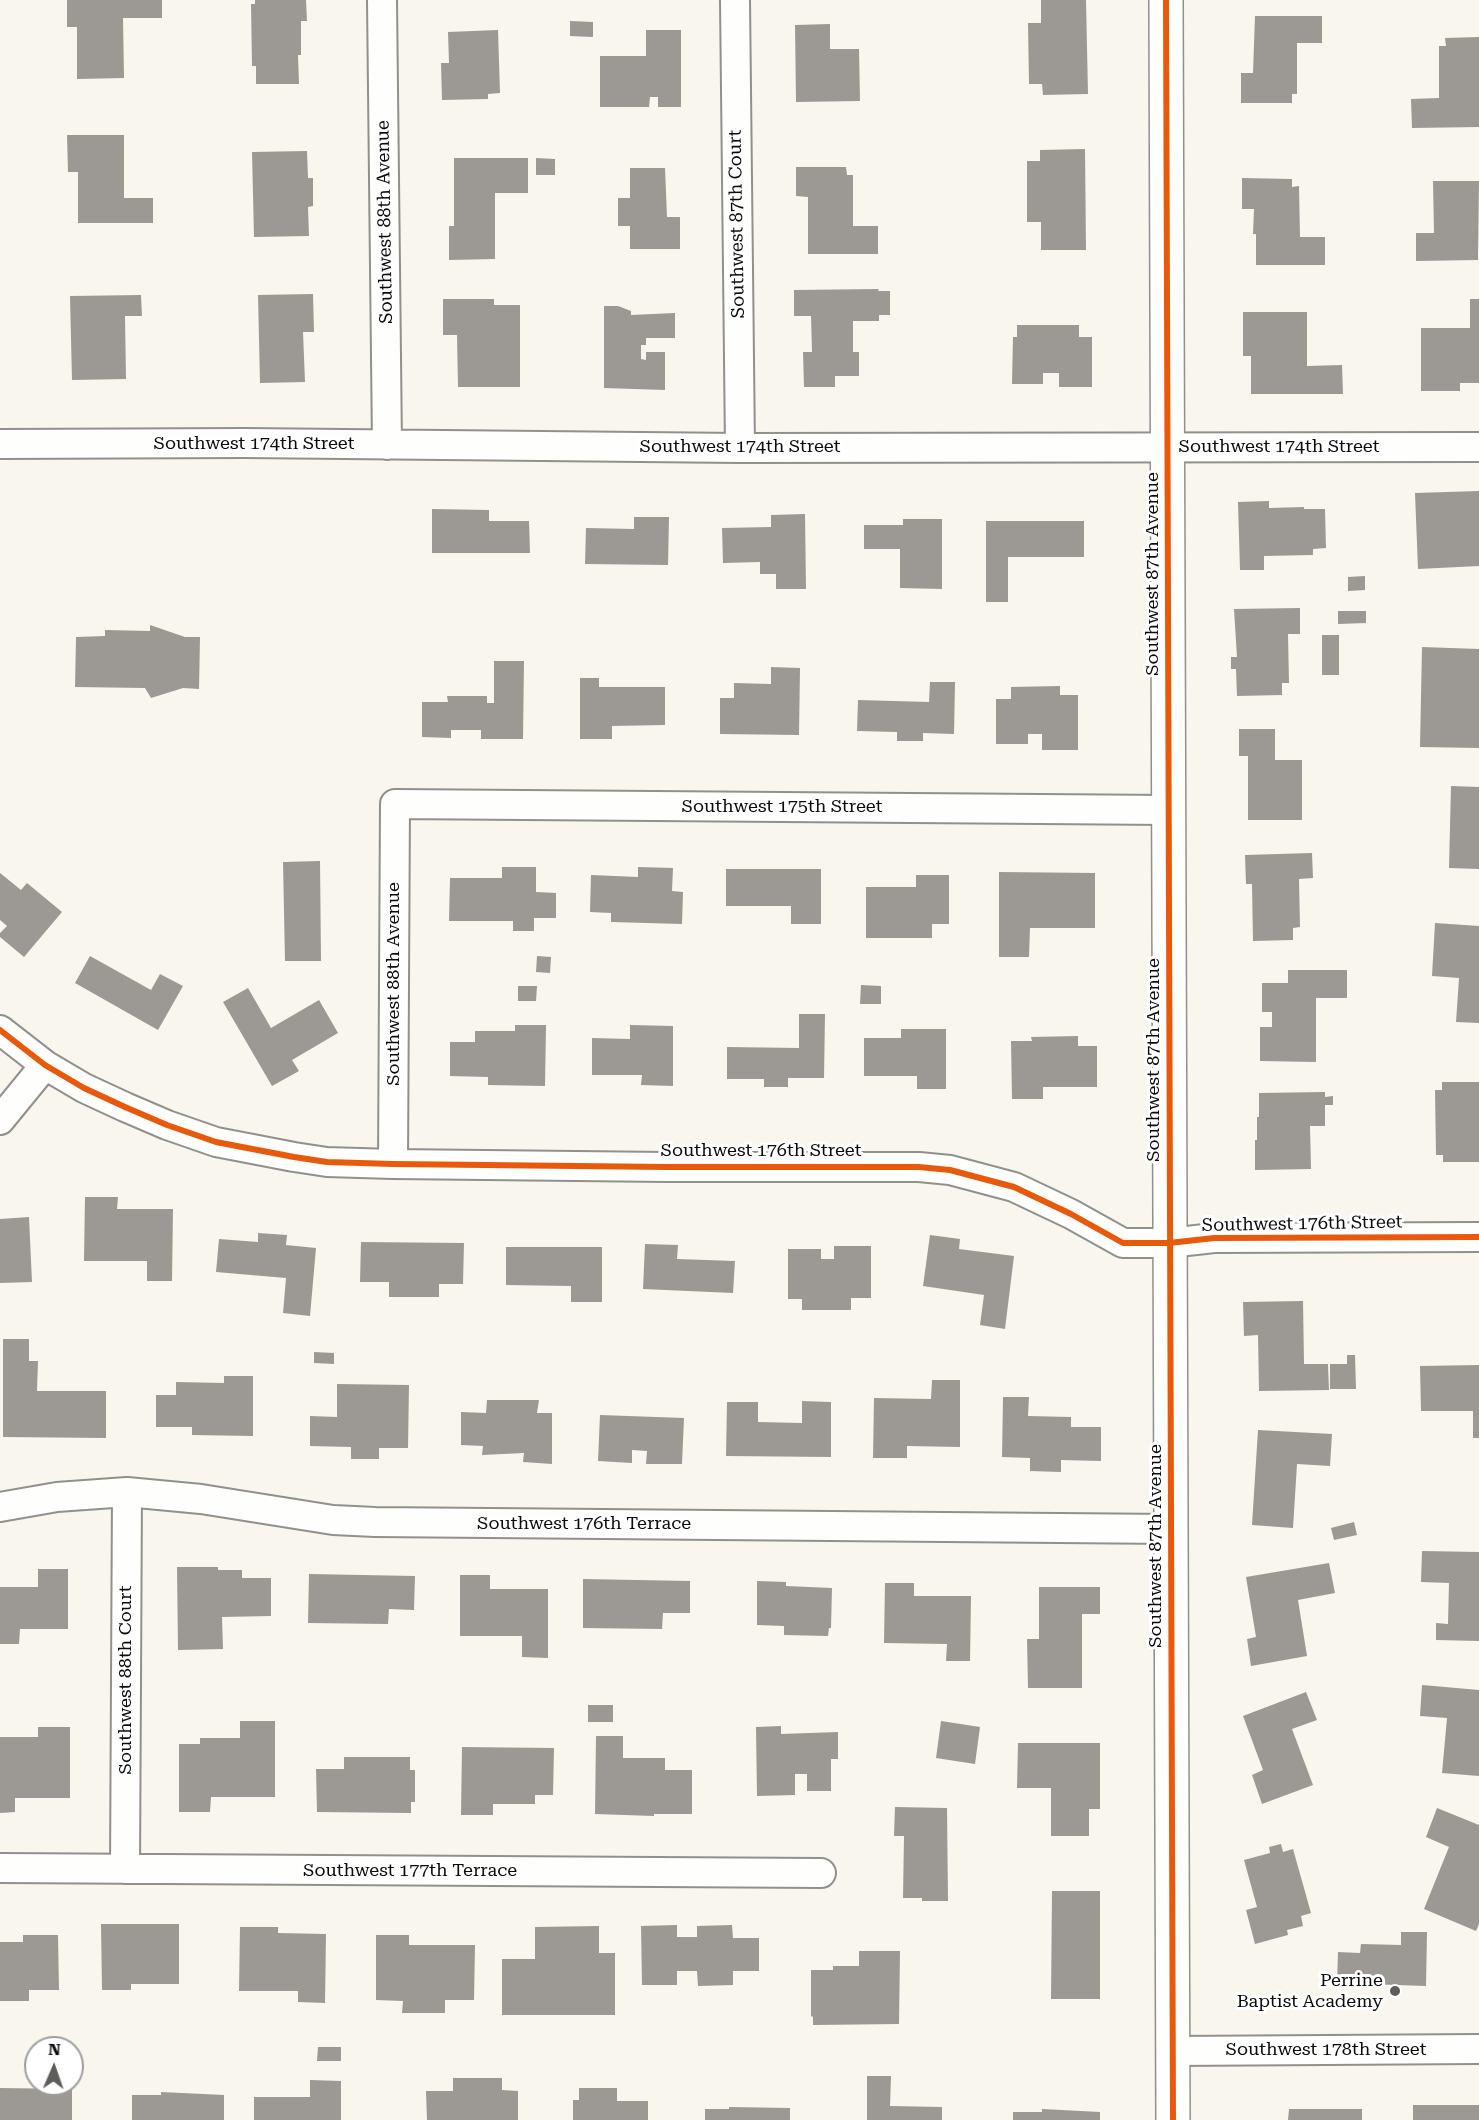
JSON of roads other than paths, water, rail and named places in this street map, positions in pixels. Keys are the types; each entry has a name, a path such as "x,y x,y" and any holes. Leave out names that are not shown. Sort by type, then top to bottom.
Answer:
{"street":[{"name":"Southwest 88th Avenue","path":"382,0 387,445"},
{"name":"Southwest 87th Court","path":"735,0 740,448"},
{"name":"Southwest 87th Avenue","path":"1166,0 1168,1243 1172,1529 1173,2120"},
{"name":"Southwest 174th Street","path":"0,444 740,448 1479,447"},
{"name":"Southwest 88th Avenue","path":"393,1164 395,804"},
{"name":"Southwest 175th Street","path":"395,804 1169,810"},
{"name":"Southwest 176th Street","path":"0,1030 45,1065 84,1088 167,1125 216,1142 255,1151 316,1160 393,1164 919,1167 981,1177 1014,1187 1071,1214 1123,1243 1168,1243 1214,1238 1479,1237"},
{"path":"0,1120 45,1065"},
{"name":"Southwest 176th Terrace","path":"0,1507 57,1497 127,1492 201,1499 333,1520 375,1522 1172,1529"},
{"name":"Southwest 88th Court","path":"125,1869 127,1492"},
{"name":"Southwest 177th Terrace","path":"0,1868 821,1873"},
{"name":"Southwest 178th Street","path":"1173,2051 1479,2049"}],"place":[{"name":"Perrine Baptist Academy","path":"1395,1991"}]}
